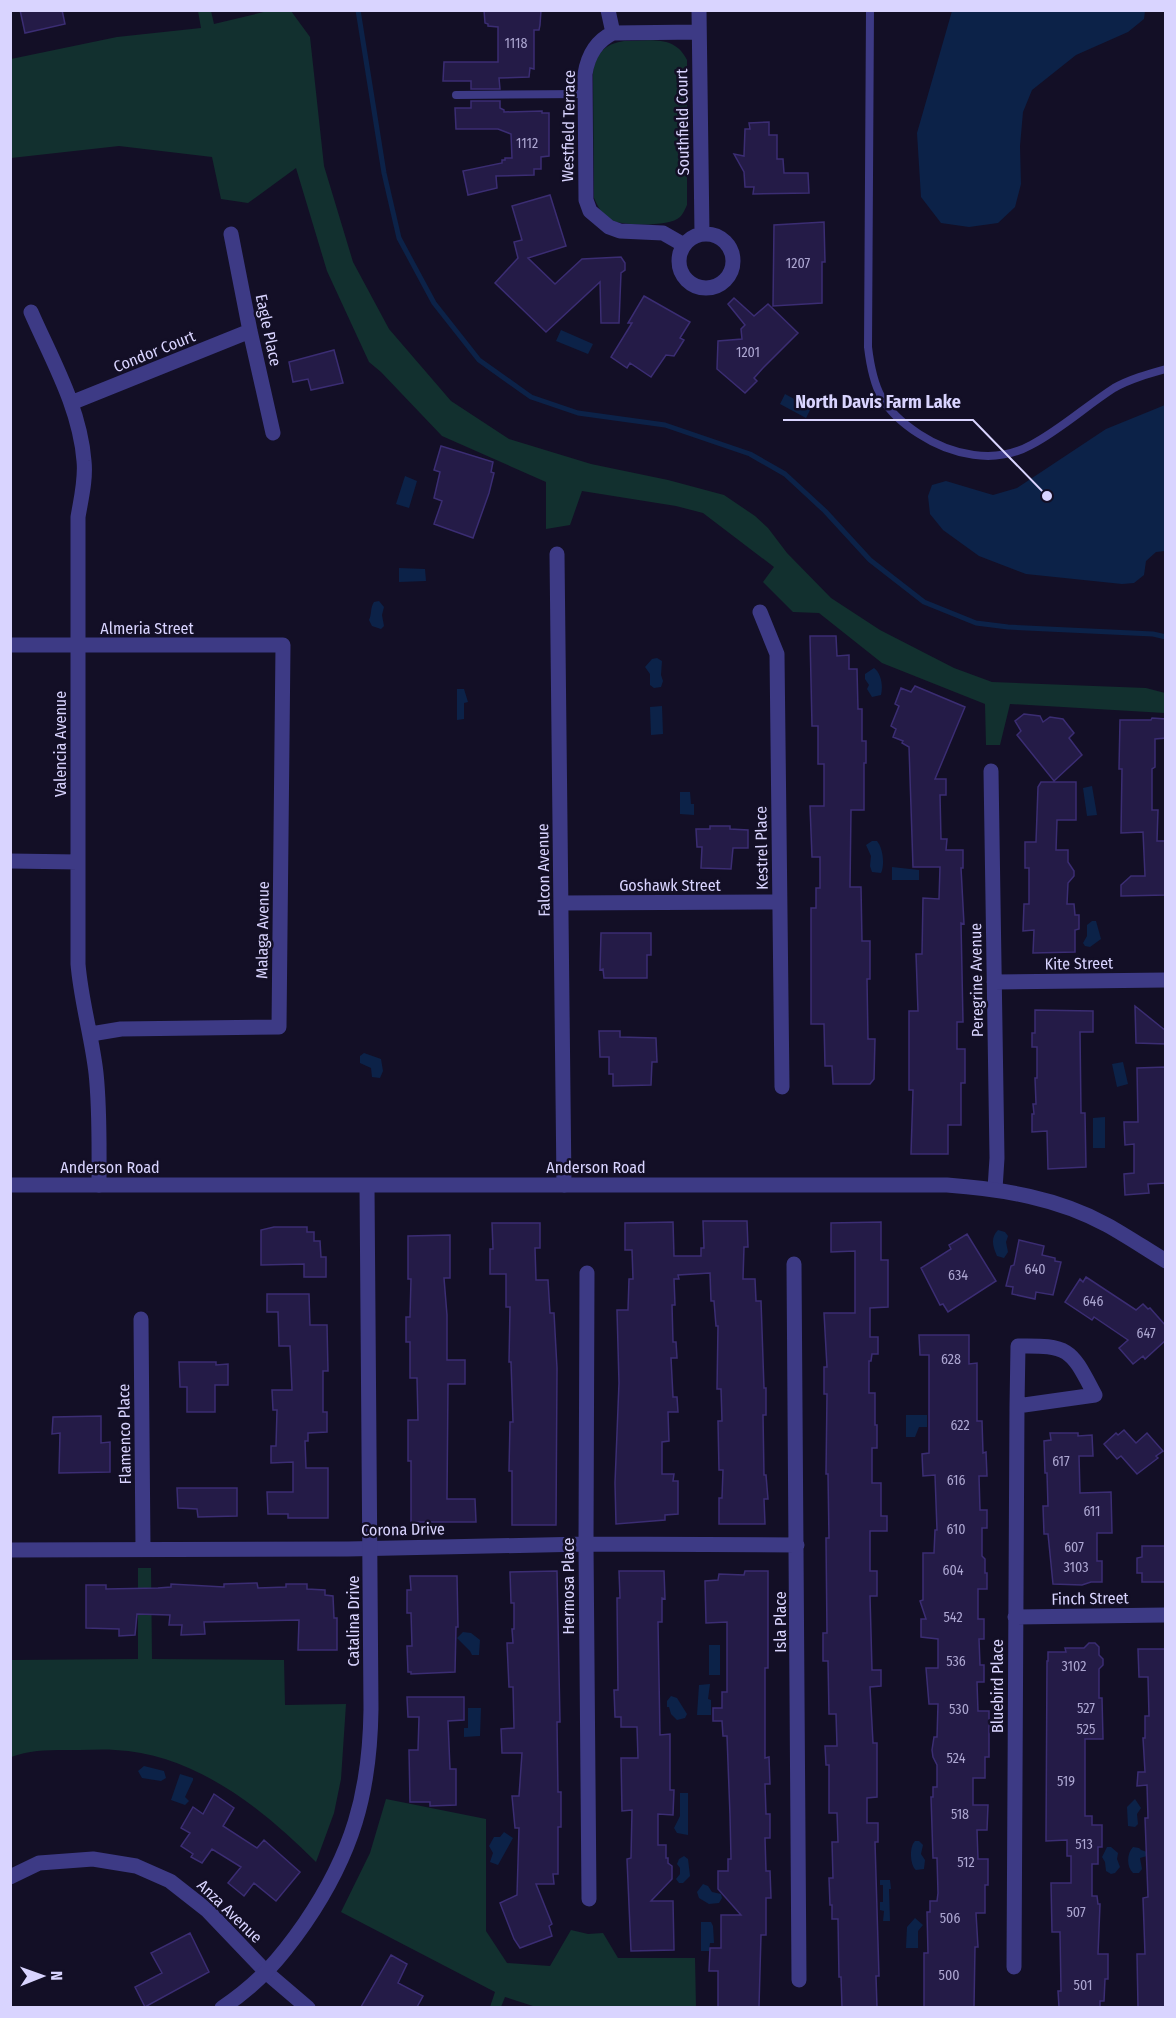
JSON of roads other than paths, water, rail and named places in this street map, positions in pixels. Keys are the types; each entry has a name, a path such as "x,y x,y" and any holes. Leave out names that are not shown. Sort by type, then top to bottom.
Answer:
{"street":[{"path":"608,10 614,33 699,32"},
{"name":"Southfield Court","path":"699,10 702,234"},
{"name":"Westfield Terrace","path":"614,33 603,38 587,60 585,74 586,200 590,211 603,223 620,231 663,233 684,245"},
{"name":"Eagle Place","path":"231,234 273,433"},
{"path":"702,234 720,237 732,251 734,260 728,278 712,288 703,289 687,281 679,266 679,257 684,245 694,236 702,234"},
{"name":"Valencia Avenue","path":"31,312 71,403 79,430 84,462 78,517 80,985 91,1034 96,1076 99,1185"},
{"name":"Condor Court","path":"71,403 250,331"},
{"name":"Falcon Avenue","path":"557,554 564,1185"},
{"name":"Kestrel Place","path":"760,612 777,654 782,1087"},
{"name":"Almeria Street","path":"10,645 282,645"},
{"name":"Malaga Avenue","path":"91,1034 121,1029 279,1027 282,645"},
{"name":"Peregrine Avenue","path":"991,771 995,1189"},
{"path":"10,861 78,862"},
{"name":"Goshawk Street","path":"561,903 779,902"},
{"name":"Kite Street","path":"994,982 1166,980"},
{"name":"Anderson Road","path":"10,1185 948,1185 995,1189 1034,1197 1066,1207 1105,1224 1166,1261"},
{"name":"Catalina Drive","path":"222,2007 242,1995 267,1973 294,1939 327,1890 346,1849 361,1804 370,1736 366,1186"},
{"name":"Isla Place","path":"794,1264 799,1980"},
{"name":"Hermosa Place","path":"587,1273 586,1544 589,1899"},
{"name":"Flamenco Place","path":"141,1319 143,1548"},
{"name":"Bluebird Place","path":"1014,1967 1015,1617 1017,1406 1018,1346 1050,1345 1069,1352 1095,1395 1017,1406"},
{"name":"Corona Drive","path":"10,1550 586,1544 797,1545"},
{"name":"Finch Street","path":"1015,1617 1166,1614"},
{"name":"Anza Avenue","path":"10,1877 39,1863 93,1859 136,1866 170,1881 207,1910 267,1973 308,2007"}],"lane":[{"path":"870,10 868,347 872,377 884,403 906,425 932,443 958,453 987,457 1011,454 1031,446 1116,387 1166,369"},
{"path":"456,95 585,94"}],"water":[{"path":"952,11 1145,11 1144,19 1128,32 1076,55 1032,90 1023,112 1020,146 1021,184 1015,207 998,223 969,227 941,223 921,197 917,133"},
{"path":"561,330 593,344 588,354 556,341"},
{"path":"785,394 811,408 806,418 780,404"},
{"path":"1165,405 1165,551 1156,552 1146,561 1144,575 1134,583 1122,584 1026,574 979,556 943,530 930,514 928,496 932,485 946,481 993,495 1017,488 1106,429"},
{"path":"405,476 417,481 409,508 396,504"},
{"path":"399,568 425,569 426,581 399,582"},
{"path":"379,601 384,607 382,615 384,626 381,629 372,626 369,620 374,602"},
{"path":"657,658 662,661 663,681 661,687 654,688 650,685 650,674 645,667 652,659"},
{"path":"874,668 880,677 882,688 881,695 872,697 867,689 869,685 865,674"},
{"path":"457,689 464,689 468,702 464,703 464,719 457,720"},
{"path":"662,706 663,734 651,735 650,707"},
{"path":"1092,786 1097,815 1087,816 1083,788"},
{"path":"680,792 690,792 691,804 694,804 694,815 680,814"},
{"path":"877,841 882,852 881,873 872,872 870,866 871,856 866,845"},
{"path":"892,867 919,870 919,880 892,880"},
{"path":"1096,921 1101,939 1090,947 1083,943 1087,936 1087,925"},
{"path":"364,1053 381,1059 383,1071 380,1078 372,1077 371,1068 360,1063 360,1056"},
{"path":"1123,1062 1128,1084 1117,1087 1112,1064"},
{"path":"1105,1117 1105,1148 1093,1148 1093,1118"},
{"path":"998,1230 1005,1232 1008,1236 1006,1242 1008,1252 1004,1258 997,1256 993,1246 993,1239"},
{"path":"906,1415 927,1415 927,1427 919,1427 915,1437 906,1437"},
{"path":"463,1632 471,1633 480,1640 479,1655 472,1655 457,1638"},
{"path":"709,1645 720,1645 720,1675 709,1675"},
{"path":"710,1684 708,1699 711,1700 711,1715 697,1715 699,1685"},
{"path":"671,1696 677,1698 687,1714 685,1718 677,1720 671,1714 667,1701"},
{"path":"468,1708 481,1708 480,1736 464,1737 464,1728 468,1728"},
{"path":"144,1766 164,1771 166,1778 161,1781 142,1778 138,1771"},
{"path":"180,1774 193,1778 185,1797 189,1801 185,1805 171,1800"},
{"path":"680,1793 688,1793 688,1835 677,1833 674,1828 680,1816"},
{"path":"1135,1799 1141,1808 1137,1814 1138,1824 1135,1827 1128,1826 1127,1807"},
{"path":"504,1832 513,1838 498,1865 490,1862 493,1853 489,1846 494,1837 500,1837"},
{"path":"915,1841 923,1845 921,1854 925,1860 924,1869 916,1870 912,1864 911,1851"},
{"path":"1107,1847 1111,1847 1118,1853 1117,1859 1120,1867 1111,1874 1106,1871 1102,1857"},
{"path":"1133,1847 1147,1852 1147,1856 1140,1858 1142,1869 1139,1873 1133,1873 1128,1863 1129,1853"},
{"path":"684,1856 688,1859 690,1876 683,1883 679,1883 676,1879 680,1874 680,1868 677,1864"},
{"path":"880,1880 890,1880 890,1921 883,1921 884,1911 880,1910 880,1902 883,1902 883,1885 880,1885"},
{"path":"703,1884 708,1886 712,1892 721,1894 722,1898 719,1903 709,1904 699,1898 697,1892"},
{"path":"915,1918 923,1925 918,1931 918,1948 906,1948 907,1927"},
{"path":"701,1922 711,1922 713,1926 714,1943 710,1943 709,1951 701,1951"}],"waterway":[{"path":"358,10 384,173 399,238 434,303 479,360 531,397 578,413 665,425 750,454 785,474 825,511 870,560 924,602 976,623 1008,627 1153,634 1166,637"}],"place":[{"name":"North Davis Farm Lake","path":"1047,496"}]}
